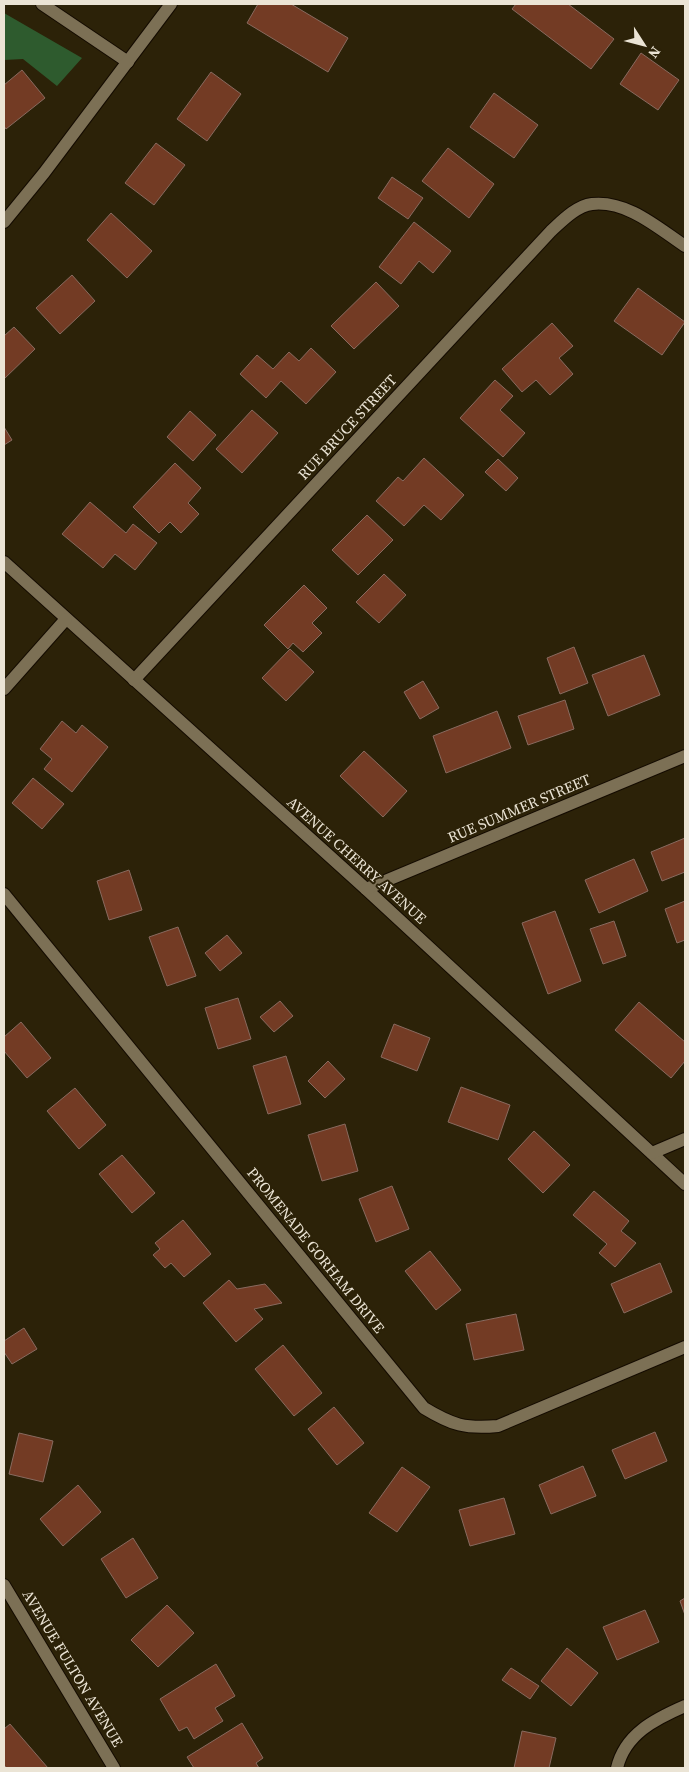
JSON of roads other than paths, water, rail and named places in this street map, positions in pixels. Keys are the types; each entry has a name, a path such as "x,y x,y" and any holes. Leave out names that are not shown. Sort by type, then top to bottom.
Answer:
{"street":[{"path":"42,4 128,62"},
{"path":"4,222 172,4"},
{"name":"RUE BRUCE STREET","path":"134,680 551,231 570,214 591,204 616,205 640,216 685,246"},
{"name":"AVENUE CHERRY AVENUE","path":"4,562 366,890 685,1184"},
{"path":"4,688 66,619"},
{"name":"RUE SUMMER STREET","path":"366,890 685,756"},
{"name":"PROMENADE GORHAM DRIVE","path":"4,894 424,1408 446,1422 471,1428 498,1426 685,1347"},
{"path":"652,1153 685,1139"},
{"name":"AVENUE FULTON AVENUE","path":"4,1585 114,1768"},
{"path":"617,1768 620,1755 639,1731 663,1716 685,1706"}]}
